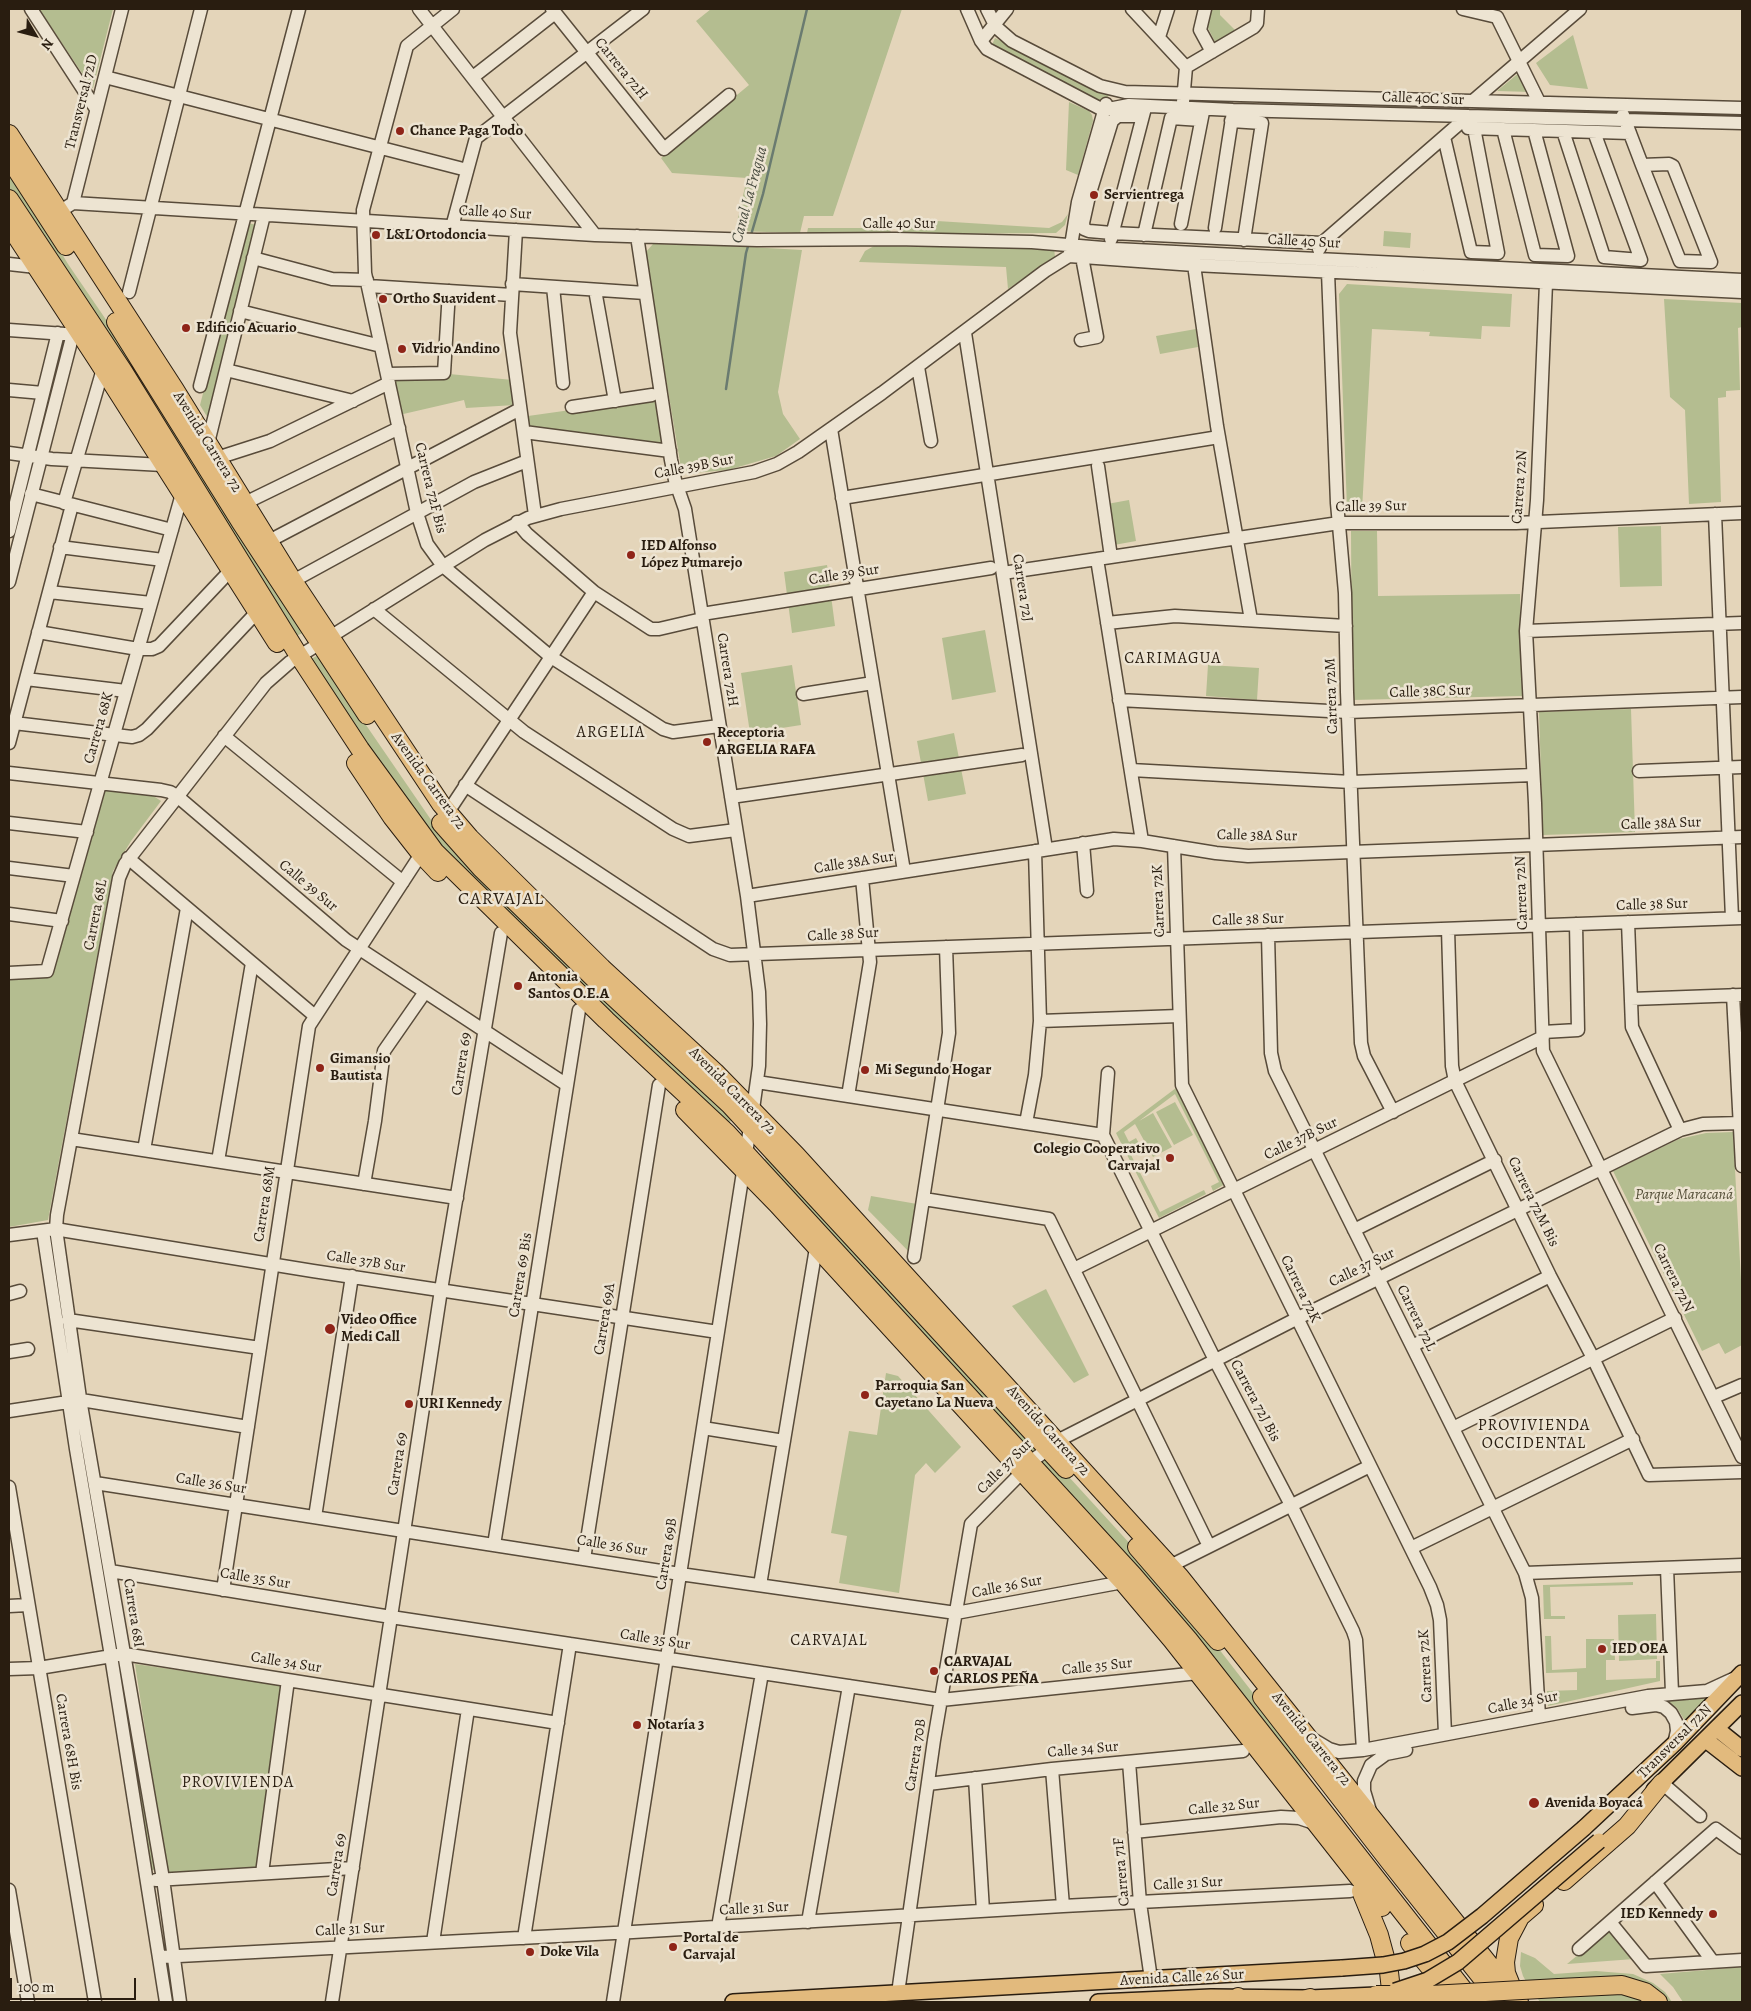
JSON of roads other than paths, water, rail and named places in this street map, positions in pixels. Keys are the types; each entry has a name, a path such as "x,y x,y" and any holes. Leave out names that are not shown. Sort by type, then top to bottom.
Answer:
{"highway":[{"name":"Avenida Carrera 72","path":"9,134 66,207 212,451 293,580 324,640 420,795 458,843 607,991 722,1096 752,1119 949,1322 1201,1621 1501,2002"},
{"name":"Avenida Carrera 72","path":"9,158 122,331 240,521 448,812 470,838 602,968 715,1072 752,1119 963,1356 1170,1566 1310,1738 1519,2002"},
{"path":"9,199 123,371 294,659 392,817 421,854 579,1010 659,1085 745,1161 962,1387 1026,1468 1198,1673 1458,2002"},
{"path":"9,225 74,330 103,369 257,612 294,659 435,852 615,1028 721,1128 745,1161 816,1248 971,1417 1026,1468 1133,1575 1188,1639 1251,1718 1473,2002"},
{"path":"148,412 151,446"},
{"path":"240,521 269,541"},
{"path":"615,1028 619,1047"},
{"path":"949,1322 963,1356"},
{"path":"962,1387 971,1417"},
{"path":"1146,1609 1188,1639"},
{"path":"1201,1621 1240,1651"},
{"path":"1262,1697 1289,1712"},
{"path":"1251,1718 1264,1757"},
{"path":"1519,2002 1510,1984 1505,1962 1509,1938 1520,1917 1627,1826 1662,1784"},
{"path":"1351,1868 1381,1941 1391,1982 1390,1997 1382,1999"},
{"path":"1382,1999 1622,1985 1645,1992 1658,2002"}],"main road":[{"name":"Transversal 72N","path":"1584,1828 1674,1744 1742,1673"},
{"name":"Transversal 72N","path":"1599,1840 1662,1784 1742,1704"},
{"path":"1712,1734 1742,1749"},
{"path":"1712,1734 1742,1768"},
{"name":"Avenida Calle 26 Sur","path":"733,2002 1383,1966 1425,1954 1448,1942 1482,1916 1584,1828"},
{"name":"Avenida Calle 26 Sur","path":"1098,2002 1304,2000 1348,1997 1382,1999 1436,1976 1458,1962 1599,1840"}],"street":[{"path":"31,9 96,109"},
{"name":"Transversal 72D","path":"66,207 105,78 122,9"},
{"path":"129,292 201,9"},
{"path":"200,386 299,9"},
{"path":"419,9 596,235"},
{"path":"433,25 454,9"},
{"path":"452,227 476,138 643,9"},
{"path":"966,9 981,41 987,49 1103,110"},
{"name":"Calle 40C Sur","path":"987,9 1000,32 1012,41 1100,86 1124,92 1742,108"},
{"path":"981,41 1007,9"},
{"path":"1133,9 1186,67 1182,108"},
{"path":"1159,37 1168,9"},
{"path":"1205,9 1200,30 1212,52"},
{"path":"1186,67 1254,27 1258,19 1258,9"},
{"path":"1463,9 1499,13 1518,62 1539,102"},
{"path":"1474,100 1580,9"},
{"path":"473,76 553,11"},
{"name":"Carrera 72H","path":"553,11 664,149 729,95"},
{"name":"Carrera 72F Bis","path":"433,25 407,46 378,148 364,204 362,221 367,283 417,513 427,544 443,566 551,657 662,729 673,732 719,726"},
{"path":"105,78 467,170"},
{"path":"1102,134 1103,110 1112,97 1124,92"},
{"path":"1408,99 1408,114"},
{"path":"1619,104 1642,165 1680,261 1712,262 1673,166 1669,164 1642,165"},
{"name":"Calle 40C Sur","path":"1103,110 1122,105 1145,111 1182,108 1202,114"},
{"path":"1081,340 1097,337 1080,256 1078,202 1102,134 1114,117 1145,111 1108,248"},
{"path":"1180,224 1202,114"},
{"name":"Calle 40C Sur","path":"1144,235 1171,118 1202,114 1408,114 1742,123"},
{"path":"1215,228 1232,115"},
{"name":"Calle 40C Sur","path":"1232,115 1262,123 1244,240"},
{"path":"1315,259 1322,243 1468,116"},
{"name":"Calle 40C Sur","path":"1454,128 1630,133"},
{"path":"1444,137 1471,252 1498,253 1474,128"},
{"path":"1503,129 1535,254 1568,256 1534,130"},
{"path":"1563,131 1604,258 1640,260 1594,132"},
{"name":"Calle 40 Sur","path":"1102,134 1083,223 1086,231 1322,243"},
{"name":"Calle 40 Sur","path":"66,207 150,208 596,235 731,240 895,239 1032,242 1080,256 1193,259 1315,259 1545,274 1742,292"},
{"path":"264,215 226,370 212,451 270,441 353,401 388,379 444,373 449,291"},
{"path":"516,230 510,333 535,515"},
{"name":"Carrera 72H","path":"637,236 670,451 677,486 685,509 747,896 760,1008 757,1082 752,1119"},
{"name":"Calle 40 Sur","path":"1080,256 1108,248 1193,259 1328,272 1545,274 1742,280"},
{"name":"Calle 39B Sur","path":"294,659 517,522 535,515 766,468 798,452 918,367 1045,272 1080,256"},
{"path":"254,258 332,279 449,291 553,287 645,293"},
{"path":"1193,259 1219,436 1236,538 1243,564 1251,620"},
{"path":"9,264 36,267"},
{"name":"Carrera 72M","path":"1328,272 1339,523 1345,593 1362,1050 1393,1112"},
{"name":"Carrera 72N","path":"1545,274 1535,523 1526,631 1537,845 1543,1051 1742,1457"},
{"path":"553,287 563,383"},
{"path":"595,290 614,401"},
{"path":"240,311 380,346"},
{"path":"9,330 58,333 74,330 9,582"},
{"name":"Carrera 72J","path":"965,332 1003,573 1041,850 1038,944 1040,1021 1035,1075 1026,1124"},
{"path":"9,531 13,499 28,455 58,333"},
{"path":"918,367 931,441"},
{"path":"9,743 60,547 77,460 103,369"},
{"path":"226,370 353,401"},
{"path":"9,390 43,393"},
{"path":"572,407 652,395"},
{"path":"269,541 520,408"},
{"path":"245,504 398,428"},
{"path":"831,429 904,871"},
{"path":"524,432 670,451"},
{"path":"842,498 1219,436"},
{"path":"9,453 77,460 164,465"},
{"path":"293,580 474,482 527,461"},
{"path":"1098,466 1111,557"},
{"path":"31,494 172,530"},
{"name":"Carrera 68K","path":"9,972 47,971 182,494"},
{"name":"Calle 39 Sur","path":"1003,573 1339,523 1535,523 1742,513"},
{"path":"1716,514 1729,838 1737,918"},
{"path":"448,812 594,592 527,534 517,522"},
{"path":"60,547 164,560"},
{"path":"1097,559 1142,841"},
{"name":"Calle 39 Sur","path":"594,592 651,628 659,629 702,617 857,589 991,568"},
{"path":"38,632 152,649 159,646 230,571"},
{"path":"48,592 151,603"},
{"path":"374,609 508,720 681,834 689,836 736,830"},
{"path":"14,723 132,737 139,735 147,729 257,612"},
{"path":"1107,623 1175,616 1346,626"},
{"path":"1526,631 1742,623"},
{"name":"Carrera 68L","path":"56,1229 57,1214 119,878 128,858 266,683 294,659"},
{"path":"26,679 126,691"},
{"path":"803,694 873,683"},
{"name":"Calle 38C Sur","path":"1119,700 1348,712 1742,697"},
{"path":"224,736 403,882"},
{"path":"731,797 1022,755"},
{"path":"1639,771 1742,767"},
{"path":"1130,770 1351,782 1533,774"},
{"name":"Calle 39 Sur","path":"9,773 161,790 177,796 346,940 567,1085"},
{"name":"Calle 38 Sur","path":"465,785 724,955 754,956 946,947 1737,918"},
{"path":"9,823 86,832"},
{"name":"Calle 38A Sur","path":"747,896 1114,839 1142,841 1216,853 1248,856 1742,837"},
{"path":"1083,843 1087,891"},
{"name":"Carrera 72K","path":"1174,846 1182,1085 1296,1319 1411,1548 1437,1605 1451,1735"},
{"name":"Carrera 68M","path":"223,1590 309,1026 421,854"},
{"path":"128,858 315,1016"},
{"path":"9,868 74,876"},
{"path":"848,1096 870,962 862,878"},
{"path":"144,1150 187,908"},
{"path":"9,914 62,921"},
{"path":"1628,922 1632,1028 1680,1130"},
{"name":"Calle 37B Sur","path":"1074,1269 1393,1112 1543,1035 1578,1030 1576,924"},
{"name":"Carrera 72M Bis","path":"1448,929 1454,1081 1495,1160 1550,1276 1593,1358 1649,1475 1742,1472"},
{"name":"Carrera 69","path":"332,2002 441,1290 501,933"},
{"name":"Carrera 72L","path":"1268,935 1270,1052 1273,1063 1525,1573 1532,1598 1539,1716"},
{"path":"914,1257 948,1033 946,947"},
{"path":"218,1162 252,963"},
{"path":"364,1184 375,1121 384,1051 425,992"},
{"path":"1631,999 1738,995 1742,1166"},
{"name":"Carrera 69 Bis","path":"494,1545 579,1010"},
{"path":"1040,1021 1180,1016"},
{"path":"757,1082 1103,1136 1108,1073"},
{"name":"Carrera 69A","path":"584,1558 659,1085"},
{"name":"Carrera 69B","path":"613,2002 752,1119"},
{"name":"Calle 37 Sur","path":"971,1524 1026,1468 1052,1445 1138,1399 1378,1278 1680,1130 1703,1124 1741,1123"},
{"name":"Carrera 72J Bis","path":"1103,1136 1353,1631 1356,1640 1364,1750"},
{"path":"71,1139 457,1198"},
{"path":"1354,1230 1495,1160"},
{"path":"924,1199 1049,1219 1209,1546"},
{"name":"Calle 37B Sur","path":"9,1235 56,1229 718,1332"},
{"name":"Carrera 68I","path":"56,1229 68,1320 75,1401 95,1483 110,1571 117,1655 162,1879 180,2002"},
{"name":"Carrera 68I","path":"43,1231 75,1401 117,1655 147,1880 166,2002"},
{"path":"760,1585 816,1248"},
{"path":"315,1517 352,1276"},
{"path":"1412,1346 1550,1276"},
{"path":"1453,1428 1675,1318"},
{"path":"68,1320 260,1348"},
{"path":"9,1352 28,1349"},
{"path":"1714,1397 1742,1385"},
{"path":"9,1411 75,1401 248,1427"},
{"path":"703,1428 784,1441"},
{"path":"1411,1548 1633,1439"},
{"path":"1170,1566 1370,1466"},
{"name":"Calle 36 Sur","path":"95,1483 680,1574 956,1613 1123,1582"},
{"name":"Carrera 68H Bis","path":"9,1487 13,1540 28,1605 95,2002"},
{"name":"Carrera 70B","path":"898,1993 941,1700 971,1524"},
{"path":"1525,1573 1742,1565"},
{"path":"1667,1568 1672,1693"},
{"name":"Calle 35 Sur","path":"110,1571 391,1617 941,1700 1198,1673"},
{"path":"9,1606 28,1605"},
{"path":"524,1938 570,1644"},
{"name":"Calle 34 Sur","path":"9,1670 39,1668 117,1655 558,1723"},
{"path":"718,1927 762,1673"},
{"name":"Calle 34 Sur","path":"1370,1814 1364,1791 1364,1781 1371,1765 1386,1754 1451,1735 1539,1716 1648,1696 1707,1691 1742,1673"},
{"path":"262,1873 288,1680"},
{"path":"808,1922 849,1686"},
{"name":"Calle 34 Sur","path":"1310,1738 1334,1751 1364,1750 1451,1735 1656,1705 1664,1707 1671,1713 1676,1722 1677,1731 1674,1744"},
{"path":"433,1942 468,1708"},
{"name":"Calle 34 Sur","path":"928,1784 1052,1769 1243,1751"},
{"name":"Carrera 71F","path":"1129,1762 1140,1903 1151,1979"},
{"path":"1052,1769 1064,1906"},
{"path":"975,1778 983,1911"},
{"path":"1662,1784 1700,1816"},
{"name":"Calle 32 Sur","path":"1134,1832 1281,1817 1299,1818 1317,1824"},
{"path":"1579,1949 1716,1829 1742,1848"},
{"path":"147,1880 353,1868"},
{"path":"1655,1882 1713,1962"},
{"path":"9,1890 28,2002"},
{"name":"Calle 31 Sur","path":"160,1956 624,1933 1064,1906 1350,1891"},
{"path":"1610,1922 1646,1966 1742,1960"}],"waterway":[{"name":"Canal La Fragua","path":"751,235 763,194 807,9"},
{"name":"Canal La Fragua","path":"726,389 749,243"}],"place":[{"name":"Chance Paga Todo","path":"400,131"},
{"name":"Servientrega","path":"1094,195"},
{"name":"L&L Ortodoncia","path":"376,235"},
{"name":"Ortho Suavident","path":"383,299"},
{"name":"Edificio Acuario","path":"186,328"},
{"name":"Vidrio Andino","path":"402,349"},
{"name":"IED Alfonso López Pumarejo","path":"631,555"},
{"name":"Receptoria ARGELIA RAFA","path":"707,742"},
{"name":"Antonia Santos O.E.A","path":"518,986"},
{"name":"Gimansio Bautista","path":"320,1068"},
{"name":"Mi Segundo Hogar","path":"865,1070"},
{"name":"Colegio Cooperativo Carvajal","path":"1170,1158"},
{"name":"Video Office Medi Call","path":"330,1329"},
{"name":"Parroquia San Cayetano La Nueva","path":"865,1395"},
{"name":"URI Kennedy","path":"409,1404"},
{"name":"IED OEA","path":"1602,1649"},
{"name":"CARVAJAL CARLOS PEÑA","path":"934,1671"},
{"name":"Notaría 3","path":"637,1725"},
{"name":"Avenida Boyacá","path":"1534,1803"},
{"name":"IED Kennedy","path":"1713,1914"},
{"name":"Portal de Carvajal","path":"673,1947"},
{"name":"Doke Vila","path":"530,1952"}],"district":[{"name":"CARIMAGUA","path":"1173,659"},
{"name":"ARGELIA","path":"611,733"},
{"name":"CARVAJAL","path":"501,900"},
{"name":"PROVIVIENDA OCCIDENTAL","path":"1534,1435"},
{"name":"CARVAJAL","path":"829,1641"},
{"name":"PROVIVIENDA","path":"238,1783"}],"park label":[{"name":"Parque Maracaná","path":"1684,1195"}]}
